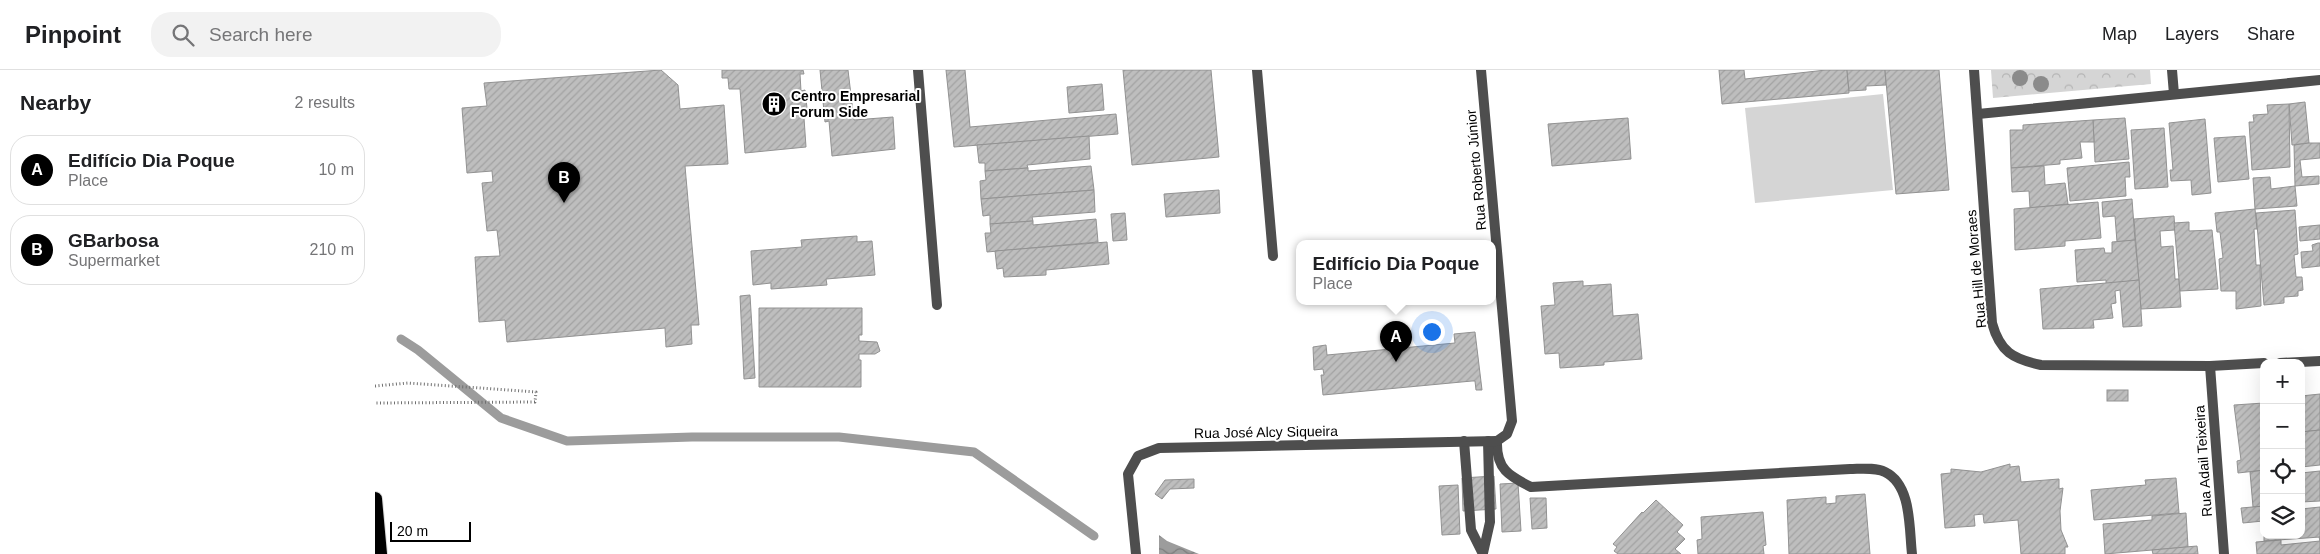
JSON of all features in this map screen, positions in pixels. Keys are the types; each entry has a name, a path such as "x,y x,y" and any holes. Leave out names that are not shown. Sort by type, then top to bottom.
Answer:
{"highway":[{"path":"375,499 379,554"}],"street":[{"path":"918,70 937,305"},
{"path":"1257,70 1273,256"},
{"name":"Rua Roberto Júnior","path":"1481,70 1512,421 1507,434 1493,441"},
{"name":"Rua Hill de Moraes","path":"1973,70 1978,114 1992,324 1996,339 2006,352 2021,361 2041,365 2210,366 2260,363"},
{"path":"2171,70 2175,94"},
{"path":"1978,114 2320,80"},
{"path":"2305,362 2320,361"},
{"name":"Rua Adail Teixeira","path":"2210,366 2224,554"},
{"path":"1483,553 1490,522 1493,441"},
{"path":"1493,441 1507,475 1531,487 1850,469 1885,472 1900,487 1905,500 1912,554"},
{"name":"Rua José Alcy Siqueira","path":"1136,554 1128,474 1138,456 1159,448 1493,441"},
{"path":"1464,442 1471,530 1483,553"}],"path":[{"path":"375,386 408,383 536,392 535,402 375,403"}],"green space":[{"path":"1991,70 2150,70 2151,84 1993,98"},
{"path":"1883,94 1893,190 1755,203 1745,108"}],"water":[{"path":"1159,535 1167,541 1199,554 1159,554"}],"building":[{"path":"661,70 678,85 680,109 724,105 728,164 685,166 699,325 691,325 692,344 666,347 665,328 507,342 505,320 479,322 475,257 500,256 497,230 487,231 482,183 493,182 492,171 467,173 462,108 487,106 484,83"},
{"name":"Centro Empresarial Forum Side","path":"722,70 803,70 804,74 800,74 801,91 805,90 808,117 804,118 806,147 745,153 740,89 729,89 728,78 722,78"},
{"path":"820,70 848,70 854,120 893,117 895,149 832,156 829,121 825,122"},
{"path":"946,70 965,70 970,127 1116,114 1118,134 954,147"},
{"path":"1123,70 1211,70 1219,157 1132,165"},
{"path":"1719,70 1744,70 1745,79 1826,70 1847,70 1849,93 1722,104"},
{"path":"1847,70 1885,70 1886,85 1866,86 1866,90 1849,91"},
{"path":"1885,70 1939,70 1949,190 1896,194"},
{"path":"1102,84 1104,110 1069,113 1067,87"},
{"path":"2305,102 2309,143 2292,145 2289,104"},
{"path":"2289,104 2290,167 2252,170 2249,122 2254,122 2253,115 2268,114 2267,105"},
{"path":"1628,118 1631,159 1552,166 1548,124"},
{"path":"2125,118 2129,159 2095,162 2093,120"},
{"path":"2205,119 2211,193 2192,195 2191,180 2171,181 2170,170 2173,170 2169,123"},
{"path":"2093,120 2094,142 2080,142 2082,158 2060,160 2060,164 2011,168 2010,130 2023,130 2023,125"},
{"path":"2164,128 2168,187 2135,189 2131,130"},
{"path":"1089,136 1090,159 1027,165 1028,168 985,171 985,163 979,163 977,145"},
{"path":"2245,136 2249,179 2218,182 2214,138"},
{"path":"2320,143 2320,158 2300,160 2302,177 2319,176 2319,184 2295,186 2294,145"},
{"path":"2129,162 2130,177 2125,177 2126,196 2070,201 2067,168"},
{"path":"1091,166 1094,190 981,199 980,181 986,180 985,171 1028,168 1028,171"},
{"path":"2044,166 2045,185 2065,183 2068,204 2030,208 2029,191 2012,192 2011,168"},
{"path":"2270,177 2271,189 2295,186 2297,206 2255,209 2253,178"},
{"path":"1094,190 1095,212 1032,217 1033,221 990,224 990,215 983,216 981,199"},
{"path":"1219,190 1220,213 1166,217 1164,194"},
{"path":"2132,199 2135,240 2117,242 2115,216 2103,217 2102,202"},
{"path":"2098,202 2101,238 2065,241 2065,246 2015,250 2014,209"},
{"path":"2255,209 2257,229 2254,229 2256,265 2260,265 2261,306 2236,309 2236,291 2221,291 2219,259 2223,258 2220,232 2217,232 2215,213"},
{"path":"2295,210 2298,254 2294,255 2296,277 2302,277 2303,290 2298,291 2298,296 2284,297 2284,303 2264,305 2256,213"},
{"path":"1125,213 1127,240 1113,241 1111,214"},
{"path":"2174,216 2175,230 2160,231 2161,247 2173,246 2175,279 2179,279 2181,307 2141,309 2134,219"},
{"path":"1096,219 1098,242 987,252 985,233 991,233 990,224 1033,221 1033,225"},
{"path":"2189,222 2189,231 2212,230 2218,289 2180,291 2174,223"},
{"path":"2320,225 2320,239 2300,241 2299,227"},
{"path":"857,236 857,242 872,241 875,275 826,279 827,285 771,289 771,283 753,285 751,251 802,247 801,240"},
{"path":"2135,240 2139,280 2106,284 2106,280 2077,282 2075,250 2104,248 2105,253 2112,253 2112,242"},
{"path":"1107,242 1109,264 1046,270 1046,275 1004,277 1003,268 997,269 995,251"},
{"path":"2320,243 2320,266 2302,268 2301,252 2313,251 2312,245"},
{"path":"2139,280 2142,326 2123,327 2120,290 2115,291 2116,303 2111,304 2113,318 2093,320 2094,328 2043,329 2040,289"},
{"path":"1583,281 1583,286 1611,284 1613,316 1638,314 1642,359 1604,362 1604,365 1560,368 1559,353 1545,354 1541,306 1555,305 1553,283"},
{"path":"750,295 755,378 744,379 740,296"},
{"path":"759,308 862,308 862,335 859,335 859,341 877,342 880,351 875,354 859,354 859,360 861,360 861,387 759,387"},
{"path":"1475,332 1482,390 1476,390 1475,381 1472,381 1323,395 1321,375 1324,375 1323,369 1314,370 1313,347 1326,345 1327,355 1455,343 1454,334"},
{"path":"2107,390 2128,390 2128,401 2107,401"},
{"path":"2320,394 2320,430 2305,432 2305,396"},
{"path":"2260,403 2260,470 2238,473 2237,461 2241,460 2234,405"},
{"path":"2320,430 2320,465 2305,467 2305,432"},
{"path":"2010,464 2010,467 2019,466 2021,482 2059,479 2059,489 2063,488 2060,511 2061,530 2068,547 2065,547 2065,554 2021,554 2018,520 1984,523 1983,514 1974,515 1975,526 1945,528 1941,474 1951,473 1951,469 1981,472"},
{"path":"2260,471 2260,506 2253,507 2250,472"},
{"path":"2320,471 2320,501 2305,502 2305,473"},
{"path":"1494,476 1496,509 1463,511 1462,478"},
{"path":"2176,478 2179,513 2094,520 2091,490 2146,485 2145,480"},
{"path":"1194,479 1194,488 1170,489 1162,499 1155,494 1165,480"},
{"path":"1518,483 1521,531 1502,532 1500,484"},
{"path":"1458,485 1460,534 1442,535 1439,486"},
{"path":"1865,494 1870,554 1789,554 1787,500 1826,497 1826,504 1836,503 1836,496"},
{"path":"1530,498 1546,498 1547,528 1532,529"},
{"path":"1656,500 1683,525 1677,532 1685,539 1675,549 1681,554 1618,554 1614,551 1617,547 1613,544 1642,512"},
{"path":"2260,506 2260,521 2243,523 2241,508"},
{"path":"2320,507 2320,537 2305,538 2305,509"},
{"path":"1763,512 1766,545 1763,546 1764,554 1698,554 1697,540 1702,539 1701,517"},
{"path":"2186,513 2188,547 2105,554 2103,524 2152,520 2152,516"},
{"path":"2264,539 2292,539 2264,541"},
{"path":"2281,540 2281,545 2320,541 2320,554 2257,554 2256,542"},
{"path":"2197,546 2198,554 2153,554 2152,550"}],"waterway":[{"path":"401,339 418,350 501,418 567,441 692,437 839,437 974,452 1094,536"}],"place":[{"name":"Centro Empresarial Forum Side","path":"774,104"},
{"name":"GBarbosa","path":"564,203"},
{"name":"Edifício Dia Poque","path":"1396,362"}]}
